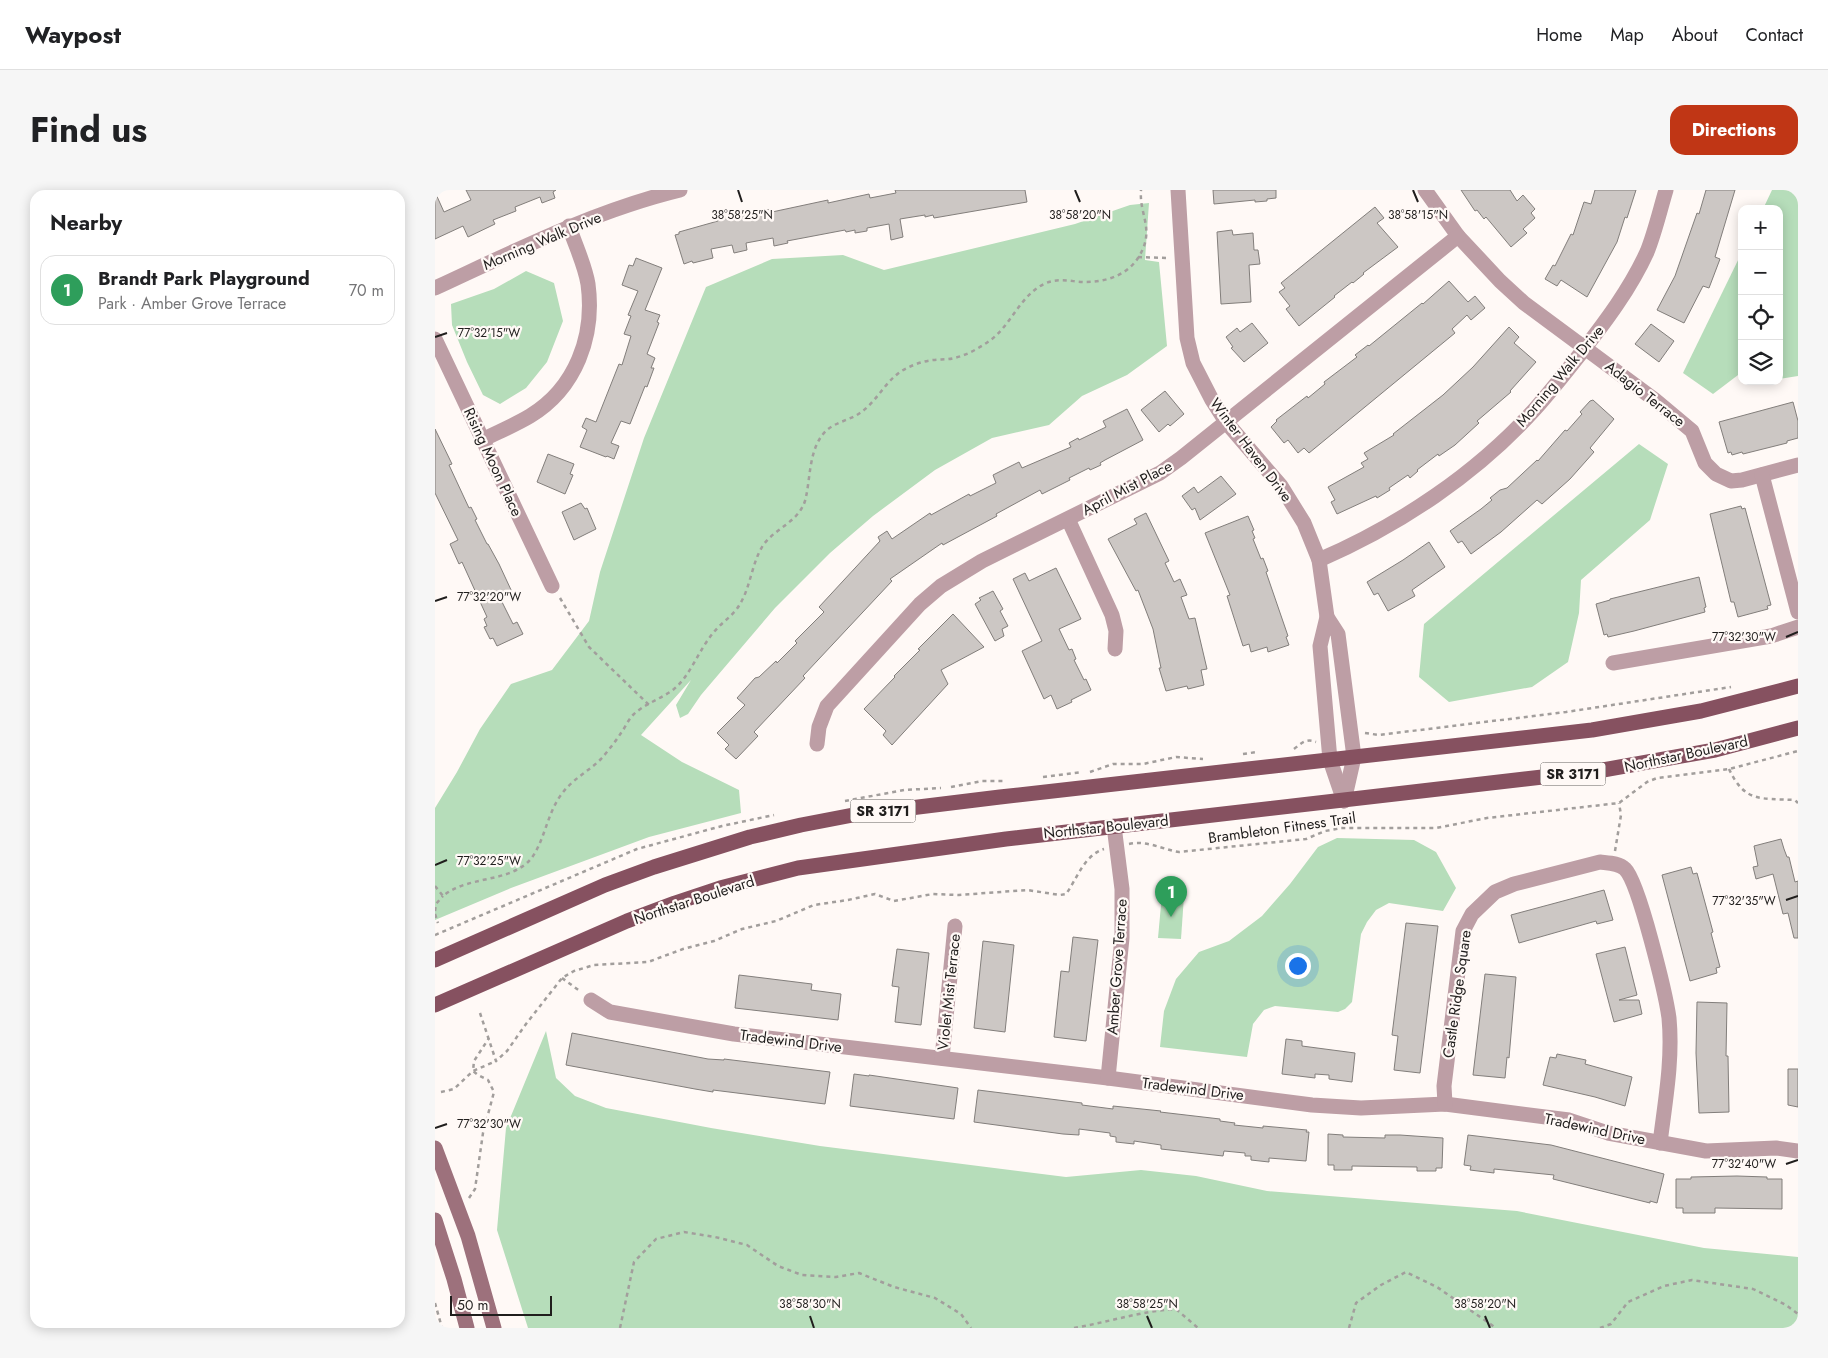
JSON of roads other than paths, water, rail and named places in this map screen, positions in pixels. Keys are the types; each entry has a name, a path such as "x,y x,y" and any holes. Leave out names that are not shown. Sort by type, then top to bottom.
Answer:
{"main road":[{"name":"SR 3171","path":"435,960 605,885 654,867 750,837 801,825 853,815 1000,797 1592,730 1701,711 1798,686"},
{"name":"Northstar Boulevard","path":"435,1005 627,922 720,888 798,868 861,858 1114,826 1603,770 1715,750 1798,728"}],"street":[{"name":"Morning Walk Drive","path":"435,288 569,226 680,190"},
{"name":"Winter Haven Drive","path":"1178,190 1187,338 1193,362 1212,400 1226,422 1281,486 1304,523 1319,560 1327,617 1320,646 1330,760 1344,801"},
{"name":"Adagio Terrace","path":"1425,190 1458,236 1494,275 1524,303 1692,430 1705,463 1716,474 1731,481 1742,480 1798,466"},
{"name":"Morning Walk Drive","path":"1319,560 1357,543 1428,501 1507,437 1535,409 1612,313 1637,273 1648,250 1666,190"},
{"path":"482,440 531,415 542,407 559,392 570,378 581,358 589,324 588,283 569,226"},
{"name":"April Mist Place","path":"817,744 819,727 827,706 920,604 955,576 1160,473 1458,236"},
{"name":"Rising Moon Place","path":"435,339 552,586"},
{"path":"1761,475 1798,612"},
{"path":"1068,519 1112,615 1116,632 1115,649"},
{"name":"Winter Haven Drive","path":"1327,617 1338,634 1354,757 1344,801"},
{"path":"1613,663 1771,636 1798,627"},
{"name":"Amber Grove Terrace","path":"1108,1078 1122,938 1122,890 1114,826"},
{"name":"Castle Ridge Square","path":"1445,1104 1444,1086 1463,931 1472,914 1495,892 1514,884 1600,862 1613,863 1625,869 1636,888 1669,1018 1669,1072 1660,1143"},
{"name":"Violet Mist Terrace","path":"942,1058 955,926"},
{"name":"Tradewind Drive","path":"591,1000 610,1012 735,1034 1108,1078 1312,1105 1361,1108 1445,1104 1569,1120 1608,1133 1706,1151 1776,1148 1798,1151"},
{"path":"435,1148 468,1236 487,1300 493,1328"},
{"path":"435,1220 467,1328"}],"place":[{"name":"Brandt Park Playground","path":"1171,917"}]}
